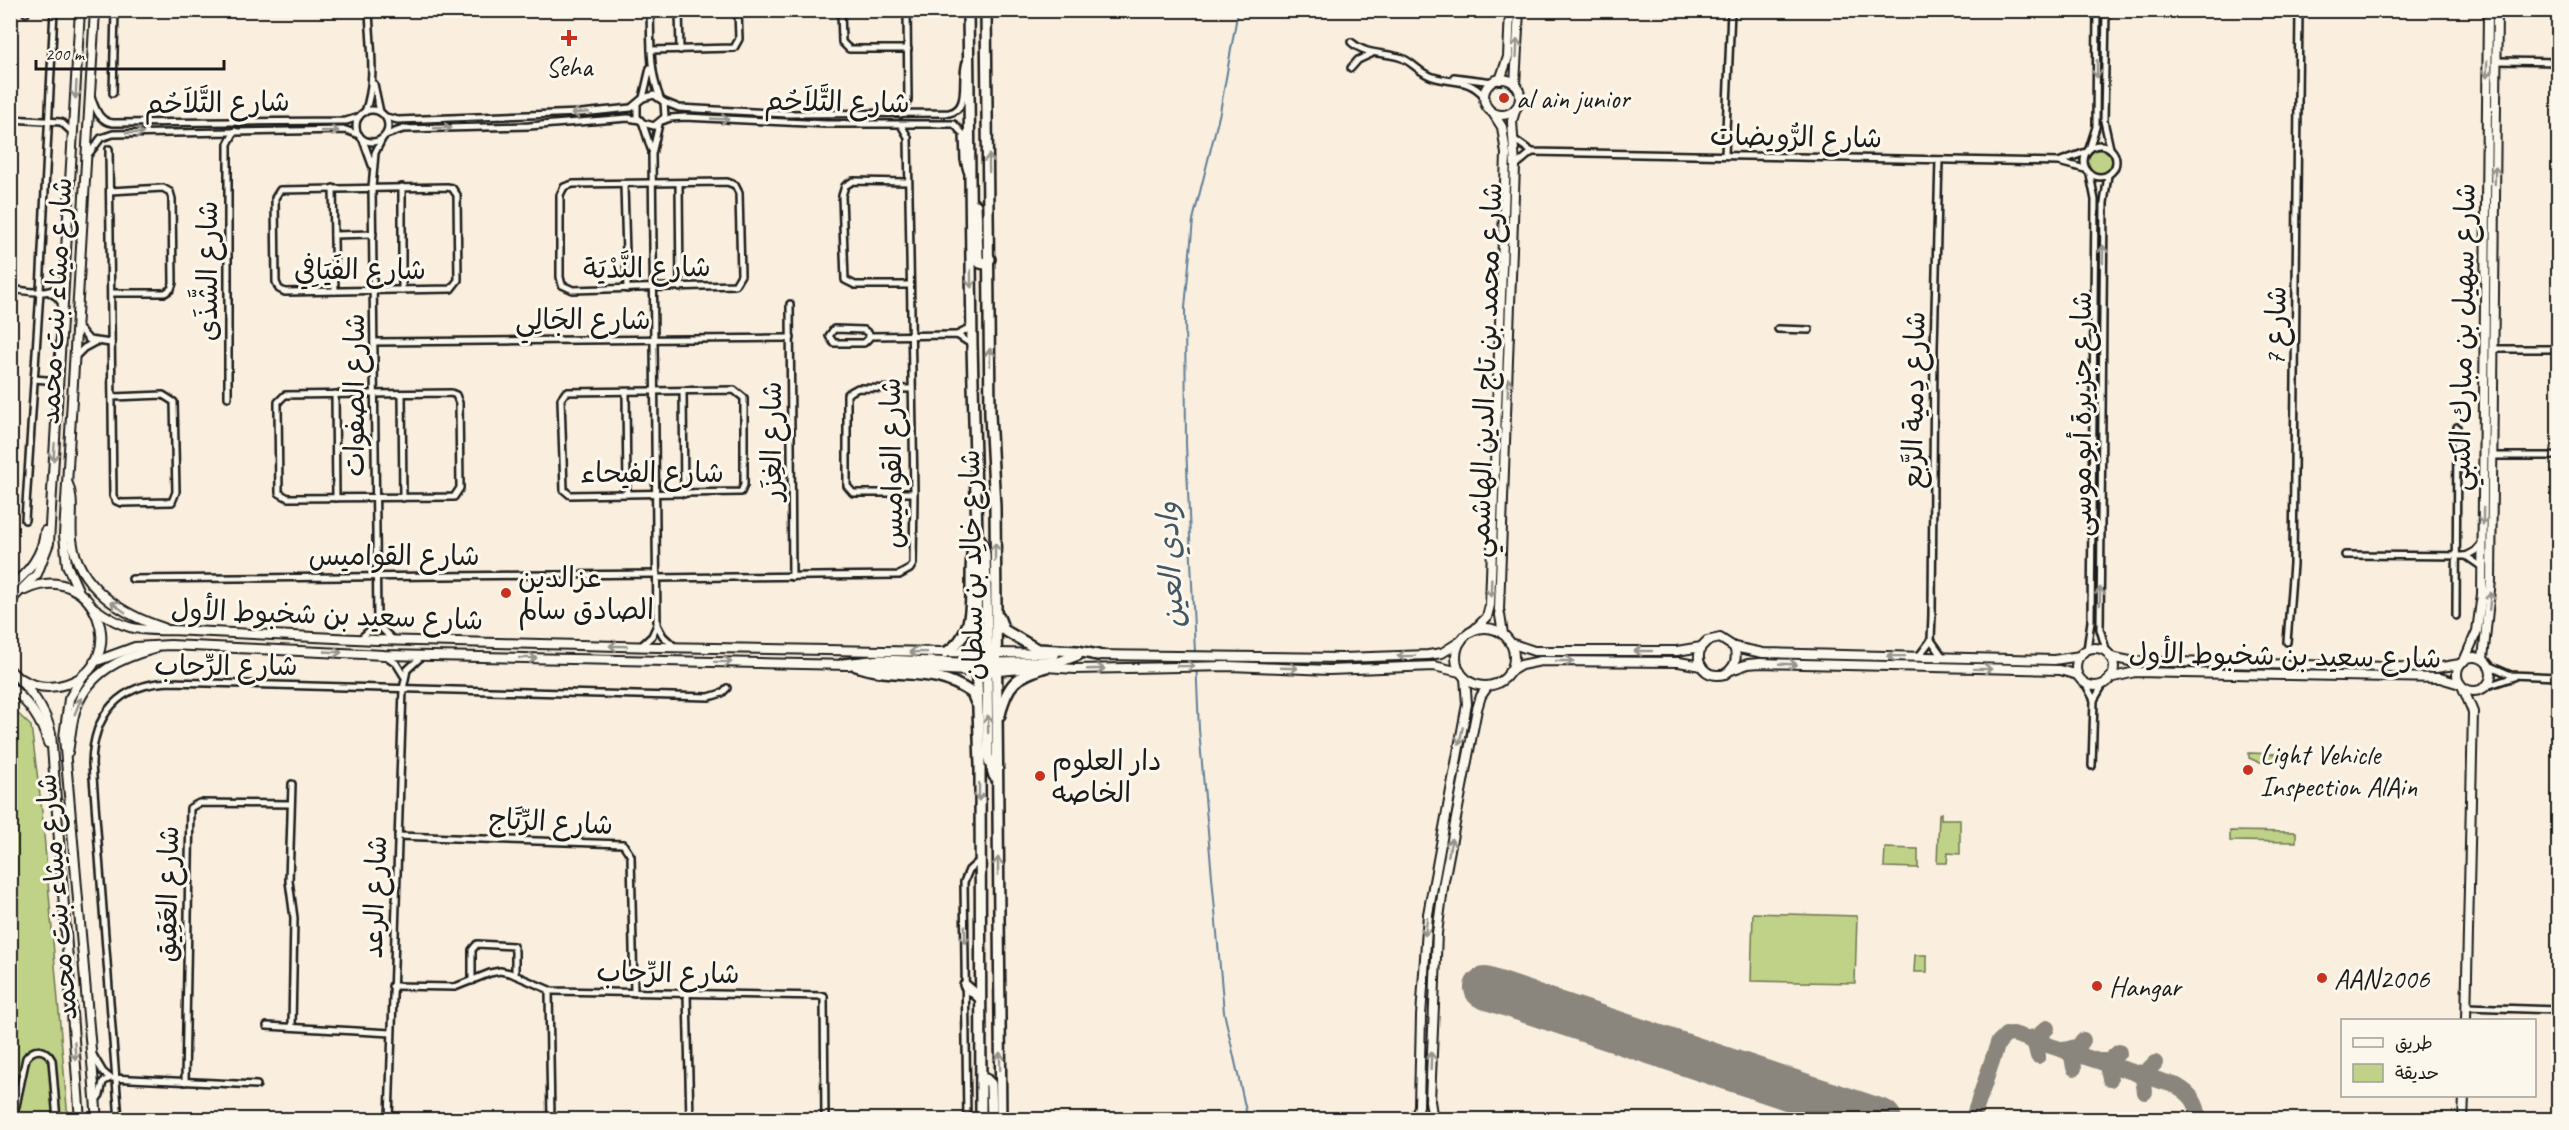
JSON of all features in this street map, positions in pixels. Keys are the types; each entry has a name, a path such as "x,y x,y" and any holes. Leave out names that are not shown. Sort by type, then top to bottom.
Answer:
{"main road":[{"name":"شارع ميثاء بنت محمد","path":"11,600 37,574 46,554 65,280 80,10"},
{"name":"شارع ميثاء بنت محمد","path":"78,592 64,549 95,10"},
{"name":"شارع خالِد بن سلطان","path":"968,10 977,535 986,662 997,732 1001,1119"},
{"path":"980,10 987,41"},
{"name":"شارع خالِد بن سلطان","path":"981,1119 980,765 986,662 995,596 995,507 990,414 986,10"},
{"path":"1510,10 1508,57 1496,81 1487,88 1485,97 1487,106 1493,112 1508,114 1516,108 1520,99 1515,85 1519,10"},
{"name":"شارع سهيل بن مبارك الكتبي","path":"2462,662 2477,631 2482,594 2488,10"},
{"name":"شارع سهيل بن مبارك الكتبي","path":"2483,659 2492,580 2496,10"},
{"path":"1496,81 1507,80 1515,85"},
{"name":"شارع محمد بن تاج الدين الهاشمي","path":"1503,634 1499,609 1515,166 1512,121 1516,108"},
{"name":"شارع محمد بن تاج الدين الهاشمي","path":"1474,630 1484,622 1490,605 1500,349 1506,154 1502,127 1493,112"},
{"path":"970,192 976,209 978,258 985,264 990,259"},
{"path":"67,479 71,492 72,542 81,570 119,609 138,619 171,630"},
{"path":"10,587 30,568 41,547 47,503 52,488"},
{"path":"945,653 958,642 970,617 971,557 977,535"},
{"path":"22,591 35,585 50,583 65,585 78,592"},
{"name":"شارع سعيد بن شخبوط الأول","path":"78,592 94,608 127,628 147,631 676,648 945,653 986,662"},
{"path":"995,596 1001,628 1012,636 1037,649 1077,651 1098,655"},
{"path":"94,608 102,633 99,653 94,662"},
{"path":"843,664 881,660 1059,662 1078,655 1343,658 1428,655 1449,650 1474,630 1492,629 1503,634 1510,643 1514,655 1509,672"},
{"path":"1701,666 1698,656 1701,647 1707,640 1719,638 1734,647 1763,653 2059,660 2080,656"},
{"path":"1415,1119 1419,1106 1425,940 1436,864 1467,704 1463,675 1456,657 1461,641"},
{"path":"1510,643 1534,651 1677,651 1701,647"},
{"path":"66,763 77,706 93,682 108,667 123,658 170,645"},
{"name":"شارع سعيد بن شخبوط الأول","path":"94,662 135,647 170,645 384,655 856,666 986,662 1075,669 1230,666 1329,670 1434,666 1463,675"},
{"path":"1731,670 1736,657 1734,647"},
{"path":"2099,649 2109,655 2113,665 2107,680 2097,686 2085,683 2078,675 2076,665 2080,656 2087,650 2099,649"},
{"name":"شارع سعيد بن شخبوط الأول","path":"2109,655 2130,661 2436,668 2462,662"},
{"path":"2466,1019 2473,712 2457,674 2462,662 2473,657 2483,659 2490,666 2492,677 2473,712"},
{"path":"1433,1119 1430,1101 1435,956 1440,910 1476,709 1480,696 1488,686 1502,680 1509,672 1527,663 1540,661 1679,662 1701,666 1714,675 1725,674 1748,664 1760,663 2060,670 2078,675"},
{"name":"شارع ميثاء بنت محمد","path":"94,662 72,691 67,708 64,737 97,1119"},
{"path":"986,662 988,756 996,781"},
{"path":"856,666 886,673 939,676 972,693 975,700 976,745 980,765"},
{"path":"997,732 1005,699 1014,682 1021,675 1046,667"},
{"name":"شارع ميثاء بنت محمد","path":"13,672 39,702 51,733 80,1119"},
{"path":"13,672 28,683 42,687 64,685 84,674"},
{"name":"شارع سعيد بن شخبوط الأول","path":"2107,680 2135,672 2440,678 2462,686"},
{"path":"1463,675 1474,684 1488,686"},
{"path":"10,686 38,716 52,762"},
{"path":"2462,686 2473,692 2485,688"},
{"path":"965,985 980,998"},
{"path":"981,1080 988,1080 991,1084 992,1119"},
{"path":"2463,1119 2464,1097"}],"street":[{"path":"25,520 40,291 54,10"},
{"path":"113,93 115,10"},
{"path":"369,10 372,76 370,94 356,126 361,137 375,142 403,129 529,126 628,117 654,126 661,122"},
{"path":"640,647 652,636 657,625 652,154 661,122 667,112 654,83 650,10"},
{"path":"679,10 680,50"},
{"path":"651,50 734,48 739,39 738,10"},
{"path":"841,10 842,42 849,49 908,49"},
{"path":"907,10 908,100 910,108 916,114"},
{"path":"1725,155 1731,10"},
{"path":"2097,10 2096,127 2084,159 2085,169 2090,175 2102,177 2108,175 2116,162 2110,148 2104,121 2106,10"},
{"name":"شارع 7","path":"2287,642 2293,564 2299,10"},
{"path":"1351,42 1372,54 1400,57 1428,75 1470,84 1485,97"},
{"path":"1351,68 1362,58 1372,54"},
{"name":"شارع التَّلاَحُم","path":"662,100 679,108 775,113 949,113 958,110 963,102 963,76 968,58"},
{"path":"643,98 651,60"},
{"path":"2496,61 2559,62"},
{"path":"372,76 380,112"},
{"path":"1449,79 1462,77 1496,81"},
{"name":"شارع التَّلاَحُم","path":"90,95 98,115 113,123 342,121 359,117"},
{"path":"364,112 375,110 386,117 402,120 531,116 628,108 643,98 654,95 662,100"},
{"path":"901,114 908,100"},
{"path":"637,104 636,113 652,154"},
{"path":"61,122 75,111"},
{"path":"384,137 388,126 386,117"},
{"name":"شارع التَّلاَحُم","path":"661,122 670,118 685,117 901,125 949,124 960,128 963,134 964,160 970,177"},
{"path":"10,119 61,122 74,133"},
{"path":"901,125 908,137 915,125"},
{"name":"شارع التَّلاَحُم","path":"87,157 96,142 107,135 346,130 361,137"},
{"path":"221,132 228,144 235,132"},
{"name":"شارع الصفوات","path":"361,137 373,171"},
{"name":"شارع الصفوات","path":"377,619 372,188 376,148 384,137"},
{"name":"شارع القواميس","path":"132,579 376,576 792,577 905,573 913,564 914,493 908,137"},
{"path":"1515,140 1520,146 1532,152 1515,166"},
{"name":"شارع الشَّذَى","path":"228,144 228,397"},
{"path":"2088,150 2098,145 2110,148"},
{"path":"110,148 112,487 114,499 122,503 168,503 176,496 174,402 163,395 112,397"},
{"name":"شارع الرُّويضات","path":"2059,162 2088,150"},
{"name":"شارع الرُّويضات","path":"1532,152 2059,162 2085,169"},
{"name":"شارع دِمية الرَّبع","path":"1930,640 1939,160"},
{"name":"شارع جزيرة أبو موسى","path":"2087,650 2091,621 2095,200 2090,175"},
{"name":"شارع جزيرة أبو موسى","path":"2108,175 2103,202 2100,629 2109,655"},
{"path":"908,182 853,181 845,186 842,196 845,280 855,285 909,285"},
{"name":"شارع النَّدْيَة","path":"727,182 735,185 740,193 741,275 738,282 731,286 627,289 568,290 562,285 560,277 561,190 568,184 679,184 727,182"},
{"path":"679,184 680,288"},
{"path":"624,185 627,289"},
{"path":"402,187 402,290"},
{"name":"شارع الفَيَافِي","path":"402,187 447,187 456,192 458,280 454,287 447,290 374,291 285,292 279,289 276,282 275,198 278,192 284,188 402,187"},
{"path":"333,188 334,291"},
{"path":"110,190 167,189 172,195 173,220 173,283 171,289 165,293 112,293"},
{"path":"334,235 373,234"},
{"path":"50,292 58,288 65,280"},
{"path":"10,289 50,292 63,305"},
{"name":"شارع الغِزَر","path":"790,304 792,577"},
{"path":"869,336 957,335 972,324"},
{"path":"77,325 84,336 95,342 111,343"},
{"path":"834,329 864,330 869,336 864,343 834,343 829,336 834,329"},
{"path":"1778,329 1809,330"},
{"path":"957,335 972,345"},
{"name":"شارع الجَالِي","path":"375,342 791,338"},
{"path":"75,357 95,342"},
{"path":"2493,349 2559,349"},
{"path":"46,380 59,371"},
{"path":"34,379 46,380 58,390"},
{"path":"911,389 858,388 847,394 847,486 853,493 914,493"},
{"name":"شارع الفيحاء","path":"734,390 744,398 743,490 735,494 570,495 565,493 561,399 564,394 568,392 683,391 734,390"},
{"path":"683,391 684,494"},
{"path":"626,392 627,495"},
{"path":"285,394 402,394 453,394 459,400 459,491 451,498 288,498 281,496 277,490 278,402 285,394"},
{"path":"335,394 336,498"},
{"path":"402,394 403,498"},
{"path":"2456,616 2457,427"},
{"path":"2492,456 2559,456"},
{"path":"2344,555 2466,556 2483,543"},
{"path":"2466,556 2482,567"},
{"path":"360,639 371,629 377,619"},
{"path":"377,619 382,629 393,640"},
{"path":"657,625 663,636 676,648"},
{"path":"1918,656 1930,640 1943,657"},
{"path":"384,655 396,663 404,676 411,664 422,656"},
{"path":"2490,666 2504,673 2518,676 2559,676"},
{"name":"شارع الرعد","path":"389,1119 404,676"},
{"path":"2485,688 2518,676"},
{"path":"2094,700 2107,680"},
{"name":"شارع الرِّحاب","path":"119,1119 113,1078 92,764 96,736 109,707 121,696 136,687 153,683 709,697 722,693 727,688"},
{"path":"2085,683 2094,700 2092,766"},
{"path":"292,784 289,890 294,918 292,1027"},
{"name":"شارع العَقِيق","path":"185,1082 190,808 199,803 291,804"},
{"name":"شارع الرِّتَاج","path":"398,836 623,844 631,856 634,993"},
{"path":"967,1119 964,882 969,870 979,861"},
{"path":"472,981 472,950 477,944 513,946 515,975"},
{"name":"شارع الرِّحاب","path":"392,986 454,987 495,972 515,975 549,991 824,996 825,1119"},
{"path":"549,991 551,1119"},
{"path":"687,994 690,1119"},
{"path":"2466,1007 2559,1010"},
{"path":"267,1026 391,1034"},
{"path":"12,1119 26,1058 33,1051 39,1050 47,1053 52,1060 57,1119"},
{"path":"93,1055 103,1072 113,1078"},
{"path":"96,1100 100,1095 103,1082 113,1078 257,1085"}],"green space":[{"path":"2100,150 2105,151 2111,157 2111,167 2105,173 2100,174 2095,173 2089,167 2088,162 2089,157 2095,151"},
{"path":"10,706 31,726 42,811 68,1119 11,1119"},
{"path":"2249,753 2278,754 2278,762 2258,762 2249,758"},
{"path":"1941,813 1941,819 1960,819 1960,854 1948,853 1947,863 1937,863 1939,814"},
{"path":"2230,831 2296,832 2296,842 2230,841"},
{"path":"1885,848 1918,849 1918,868 1884,867"},
{"path":"1753,913 1857,916 1855,983 1751,981"},
{"path":"1915,955 1927,955 1927,972 1914,972"}],"waterway":[{"name":"وادي العين","path":"1195,653 1186,444 1185,308 1193,220 1220,112 1238,10"},
{"name":"وادي العين","path":"1196,659 1199,730 1224,1012 1248,1120"}],"taxiway":[{"path":"2038,1056 2035,1044 2029,1038 2037,1037 2047,1028"},
{"path":"1973,1118 1998,1043 2006,1035 2013,1034 2177,1086 2193,1100 2199,1120"},
{"path":"2074,1068 2072,1056 2065,1050 2079,1046 2083,1040"},
{"path":"2110,1079 2107,1066 2101,1061 2109,1061 2119,1052"},
{"path":"2145,1092 2143,1078 2136,1073 2146,1072 2155,1063"}],"runway":[{"path":"1485,988 1881,1120"}],"place":[{"name":"Seha","path":"569,38"},
{"name":"al ain junior","path":"1504,98"},
{"name":"عزالدين الصادق سالم","path":"506,593"},
{"name":"Light Vehicle Inspection AlAin","path":"2248,770"},
{"name":"دار العلوم الخاصه","path":"1040,776"},
{"name":"AAN2006","path":"2322,978"},
{"name":"Hangar","path":"2097,986"}]}
